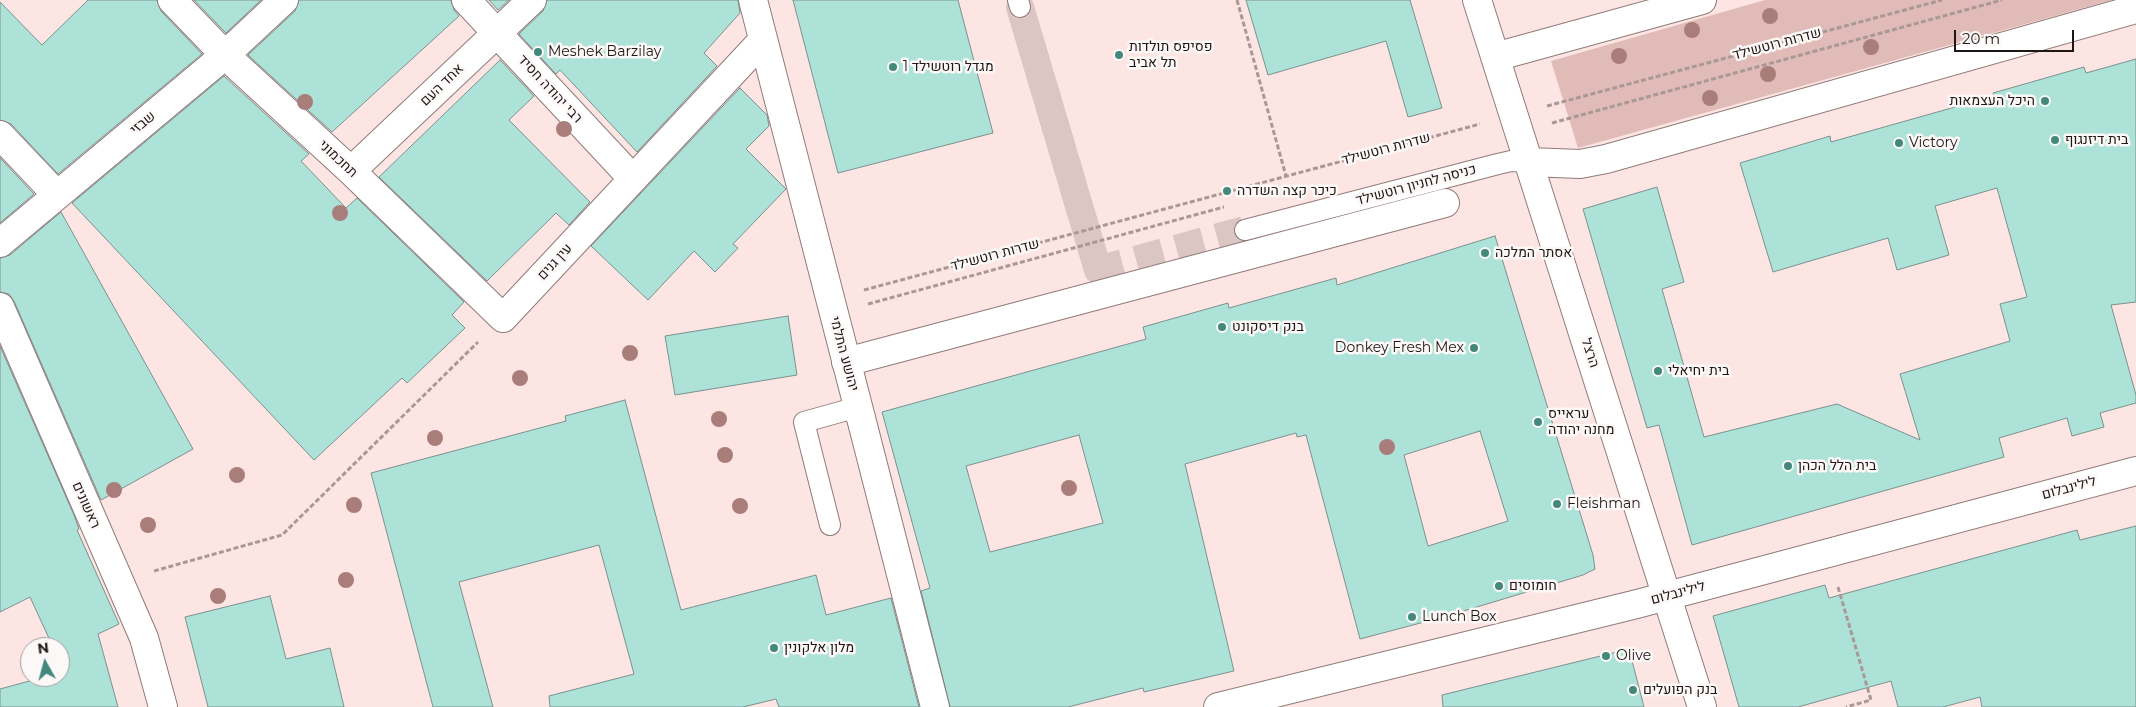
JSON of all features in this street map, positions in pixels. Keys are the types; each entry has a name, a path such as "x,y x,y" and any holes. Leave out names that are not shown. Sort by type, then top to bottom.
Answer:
{"street":[{"name":"תחכמוני","path":"172,0 225,54 352,171 502,318"},
{"name":"שבזי","path":"0,243 225,54 284,0"},
{"name":"רבי יהודה חסיד","path":"466,0 633,179"},
{"name":"אחד העם","path":"352,171 532,0"},
{"name":"יהושע התלמי","path":"753,0 936,707"},
{"name":"הרצל","path":"1477,0 1702,707"},
{"path":"1495,57 1702,0"},
{"path":"1530,162 1580,164 1606,159 2136,9"},
{"name":"עין גנים","path":"502,318 764,40"},
{"path":"0,135 57,195"},
{"path":"846,362 1444,203"},
{"name":"ראשונים","path":"0,307 144,638 163,707"},
{"name":"לילינבלום","path":"1218,707 1668,596 2136,471"}],"lane":[{"name":"כניסה לחניון רוטשילד","path":"1245,230 1498,164 1511,161 1530,162"},
{"path":"830,524 804,422 860,413"}],"path":[{"path":"1237,0 1286,176"},
{"name":"שדרות רוטשילד","path":"830,300 1942,0"},
{"path":"119,580 282,535 502,318"},
{"path":"1836,578 1871,700 1846,707"}],"shaded area":[{"path":"1765,0 2112,0 1578,148 1551,61"}],"building":[{"path":"88,0 157,0 161,11 202,54 58,174 11,124 0,120 0,2 42,45"},
{"path":"194,0 261,0 226,33"},
{"path":"299,0 451,0 454,10 459,16 332,132 248,55 295,11"},
{"path":"489,0 509,0 498,10"},
{"path":"547,0 738,0 740,13 704,53 717,66 637,152 560,70 556,74 519,34 543,11"},
{"name":"מגדל רוטשילד 1","path":"793,0 958,0 993,133 838,173"},
{"path":"1246,0 1410,0 1442,108 1408,117 1386,41 1268,75"},
{"path":"2136,59 2136,302 2111,305 2136,395 2136,403 2100,413 2104,427 2072,436 2067,418 1999,438 2004,457 1692,545 1659,425 1647,428 1583,209 1657,187 1684,282 1662,289 1704,437 1837,404 1920,440 1900,374 2010,341 2000,304 2027,297 1997,188 1935,206 1949,255 1897,270 1888,238 1773,272 1740,163 1830,136 1831,142 1994,96 1993,93 2084,67 2086,73"},
{"path":"500,60 534,96 509,120 590,202 569,225 556,213 487,281 379,177"},
{"path":"224,76 309,154 301,161 346,208 357,198 464,302 452,315 465,328 407,383 402,378 314,460 72,203"},
{"path":"740,88 767,115 769,126 746,149 786,189 733,244 738,248 715,272 694,251 648,300 591,246"},
{"path":"0,158 34,194 0,223"},
{"path":"61,212 193,449 101,500 14,301 9,294 0,292 0,258 10,255"},
{"path":"1495,236 1593,555 1595,569 1583,575 1447,616 1360,639 1306,435 1297,437 1296,433 1185,464 1234,671 1144,692 1143,688 1068,707 950,707 921,591 930,588 882,412 1146,339 1143,327 1228,303 1229,308 1336,278 1337,285","holes":["1480,431 1508,521 1428,546 1404,455","1079,435 1103,523 990,552 966,466"]},
{"path":"788,316 797,375 675,395 665,336"},
{"path":"0,346 74,515 79,529 77,530 119,624 98,634 118,707 0,707 0,689 20,684 20,687 70,687 70,637 48,637 30,597 0,612"},
{"path":"625,400 681,610 816,575 826,615 891,598 919,707 779,707 776,699 743,707 550,707 549,696 634,674 599,545 459,582 493,707 433,707 371,473 566,421 565,416"},
{"path":"2136,526 2136,707 1982,707 1980,697 1943,707 1898,707 1891,681 1798,707 1739,707 1713,616 1825,585 1829,598 2077,530 2080,540"},
{"path":"270,596 286,659 330,648 344,707 208,707 185,617"},
{"path":"1629,649 1644,707 1443,707 1442,695"}],"tunnel":[{"path":"1098,270 1065,158 1020,7 1098,270 1245,230"}],"place":[{"name":"Meshek Barzilay","path":"538,52"},
{"name":"פסיפס תולדות תל אביב","path":"1119,55"},
{"name":"מגדל רוטשילד 1","path":"893,67"},
{"name":"היכל העצמאות","path":"2045,101"},
{"name":"בית דיזנגוף","path":"2055,140"},
{"name":"Victory","path":"1899,143"},
{"name":"כיכר קצה השדרה","path":"1227,191"},
{"name":"אסתר המלכה","path":"1485,253"},
{"name":"בנק דיסקונט","path":"1222,327"},
{"name":"Donkey Fresh Mex","path":"1474,348"},
{"name":"בית יחיאלי","path":"1658,371"},
{"name":"עראייס מחנה יהודה","path":"1538,422"},
{"name":"בית הלל הכהן","path":"1788,466"},
{"name":"Fleishman","path":"1557,504"},
{"name":"חומוסים","path":"1499,586"},
{"name":"Lunch Box","path":"1412,617"},
{"name":"מלון אלקונין","path":"774,648"},
{"name":"Olive","path":"1606,656"},
{"name":"בנק הפועלים","path":"1633,690"}]}
